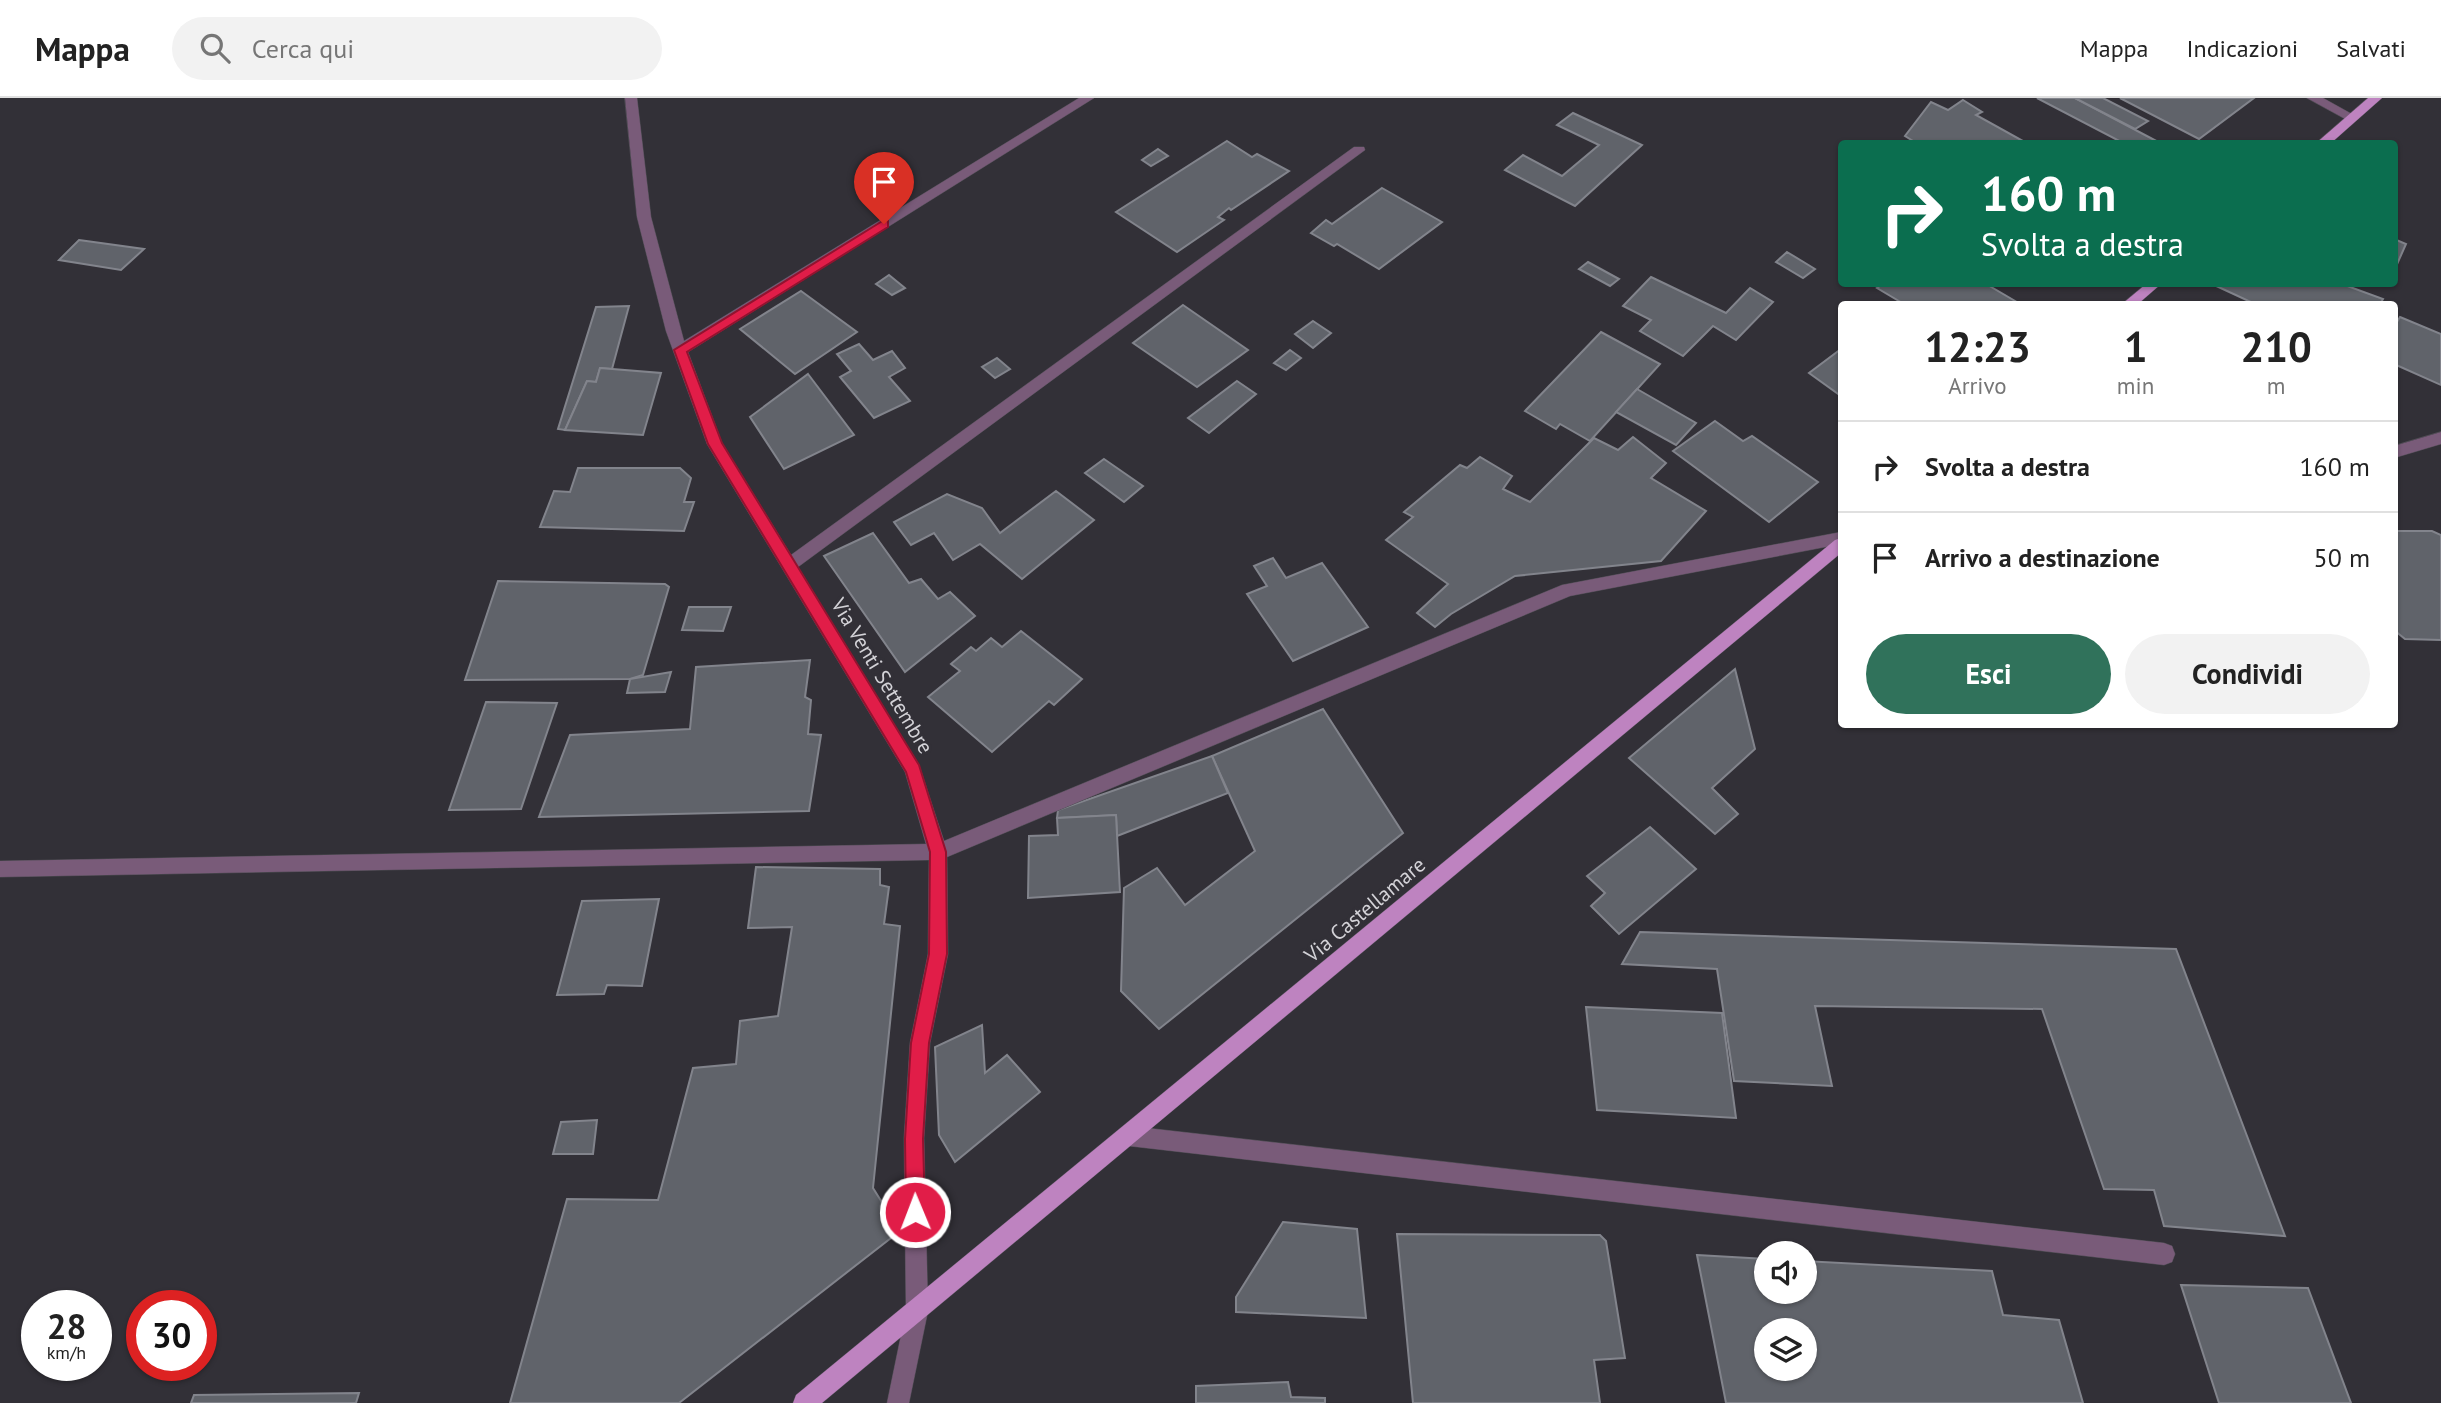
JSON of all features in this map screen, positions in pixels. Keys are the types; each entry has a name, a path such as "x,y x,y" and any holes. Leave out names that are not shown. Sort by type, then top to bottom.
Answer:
{"main road":[{"path":"2327,140 2376,98"},
{"path":"2133,301 2150,287"},
{"name":"Via Castellamare","path":"804,1403 1838,546"}],"street":[{"name":"Via Venti Settembre","path":"631,98 644,217 673,331 715,444 913,770 938,852 938,954 920,1043 914,1139 917,1311 898,1403"},
{"path":"680,350 1088,98"},
{"path":"2313,98 2353,118"},
{"path":"789,565 1359,150"},
{"path":"2398,451 2441,438"},
{"path":"0,869 938,852 1568,590 1838,539"},
{"path":"1129,1136 2164,1254"}],"building":[{"path":"2037,98 2075,98 2154,140 2117,140"},
{"path":"2075,98 2103,98 2148,121 2135,129"},
{"path":"2120,98 2254,98 2199,139"},
{"path":"1963,100 1982,112 1976,115 2021,140 1912,140 1905,136 1931,102 1948,110"},
{"path":"1573,113 1642,145 1575,206 1505,170 1523,155 1562,176 1599,145 1557,125"},
{"path":"1227,141 1252,157 1257,154 1289,171 1231,210 1229,208 1218,217 1224,220 1177,252 1116,212"},
{"path":"1158,149 1168,156 1151,166 1142,160"},
{"path":"1382,188 1442,222 1379,269 1337,244 1334,246 1311,233 1326,220 1332,224"},
{"path":"79,240 144,249 121,270 59,260"},
{"path":"2398,241 2406,244 2398,262"},
{"path":"1787,252 1815,269 1803,278 1776,262"},
{"path":"1588,262 1619,279 1610,286 1579,269"},
{"path":"889,275 905,288 892,295 876,284"},
{"path":"1651,277 1726,313 1750,288 1773,302 1736,340 1713,326 1683,356 1640,331 1651,320 1623,306"},
{"path":"1991,287 2015,301 1899,301 1877,288"},
{"path":"2218,287 2350,287 2383,299 2382,301 2249,301"},
{"path":"801,291 857,332 795,374 740,329"},
{"path":"1183,305 1248,350 1197,387 1133,343"},
{"path":"629,306 612,369 600,368 596,382 587,381 565,430 558,429 596,307"},
{"path":"2400,317 2441,334 2441,385 2398,366"},
{"path":"1313,321 1331,333 1313,348 1295,334"},
{"path":"1601,332 1660,364 1590,441 1560,424 1556,429 1525,411"},
{"path":"859,344 873,360 892,351 905,368 889,377 910,401 874,418 840,377 851,371 837,354"},
{"path":"1290,350 1301,358 1286,370 1274,363"},
{"path":"1838,351 1838,394 1809,373"},
{"path":"997,358 1010,369 995,378 982,367"},
{"path":"600,368 661,373 643,435 565,430 587,381 596,382"},
{"path":"808,374 854,435 784,469 750,417"},
{"path":"1237,381 1256,394 1209,433 1188,418"},
{"path":"1637,389 1696,423 1676,445 1616,412"},
{"path":"1715,421 1743,441 1752,436 1818,482 1769,522 1673,451"},
{"path":"1633,437 1666,463 1651,478 1706,511 1661,561 1515,576 1451,614 1435,627 1417,613 1448,584 1386,540 1413,517 1404,512 1460,465 1467,468 1480,457 1512,476 1503,489 1530,502 1594,438 1618,450"},
{"path":"1104,459 1143,486 1124,502 1085,473"},
{"path":"578,468 680,468 691,478 684,502 694,502 684,531 540,527 554,491 570,492"},
{"path":"1056,491 1094,520 1022,579 980,544 953,560 934,533 911,545 894,522 947,494 982,508 1000,533"},
{"path":"2398,531 2432,531 2441,535 2441,640 2405,639 2398,633"},
{"path":"873,533 909,583 921,579 938,599 950,592 975,616 905,672 824,556"},
{"path":"1273,558 1286,578 1322,563 1368,627 1293,661 1247,594 1267,586 1254,566"},
{"path":"498,581 665,584 669,587 643,675 630,679 465,680"},
{"path":"689,607 731,607 723,631 682,630"},
{"path":"1021,631 1082,679 1054,705 1049,701 992,752 928,697 960,671 951,664 971,647 976,651 991,638 1002,647"},
{"path":"810,660 805,697 811,700 808,734 821,735 809,811 539,817 570,735 690,729 696,667"},
{"path":"1735,669 1755,749 1712,788 1738,814 1715,834 1629,758"},
{"path":"671,672 665,692 627,693 630,679"},
{"path":"486,702 557,703 521,809 449,810"},
{"path":"1323,709 1403,833 1159,1029 1121,991 1124,888 1157,868 1185,905 1255,851 1212,756"},
{"path":"1212,756 1228,793 1117,836 1116,815 1057,818 1058,810"},
{"path":"1116,815 1120,892 1028,898 1029,836 1058,835 1057,818"},
{"path":"1650,827 1696,869 1619,934 1591,906 1605,893 1587,876"},
{"path":"756,867 880,869 880,885 889,887 884,924 900,926 873,1188 900,1231 679,1403 510,1403 567,1199 658,1200 693,1068 736,1064 740,1021 778,1016 792,927 748,928"},
{"path":"659,899 642,986 607,985 604,994 557,995 582,901"},
{"path":"1640,932 2176,949 2285,1236 2164,1226 2154,1190 2104,1189 2042,1009 1815,1006 1832,1086 1734,1081 1717,969 1622,964"},
{"path":"1586,1007 1722,1013 1736,1118 1597,1110"},
{"path":"982,1025 985,1073 1007,1055 1040,1092 955,1162 939,1135 935,1047"},
{"path":"597,1120 593,1154 553,1154 561,1122"},
{"path":"1283,1222 1357,1229 1366,1318 1236,1312 1236,1297"},
{"path":"1397,1234 1600,1235 1606,1241 1625,1358 1594,1360 1600,1403 1413,1403"},
{"path":"1697,1255 1754,1258 1754,1304 1817,1304 1817,1262 1992,1271 2003,1315 2059,1320 2083,1403 1726,1403"},
{"path":"2181,1285 2308,1288 2351,1403 2219,1403"},
{"path":"1288,1382 1291,1397 1325,1398 1325,1403 1196,1403 1196,1386"},
{"path":"359,1393 356,1403 191,1403 194,1395"}],"route":[{"path":"884,224 680,350 715,444 913,770 938,852 938,954 920,1043 914,1139 915,1212"}]}
